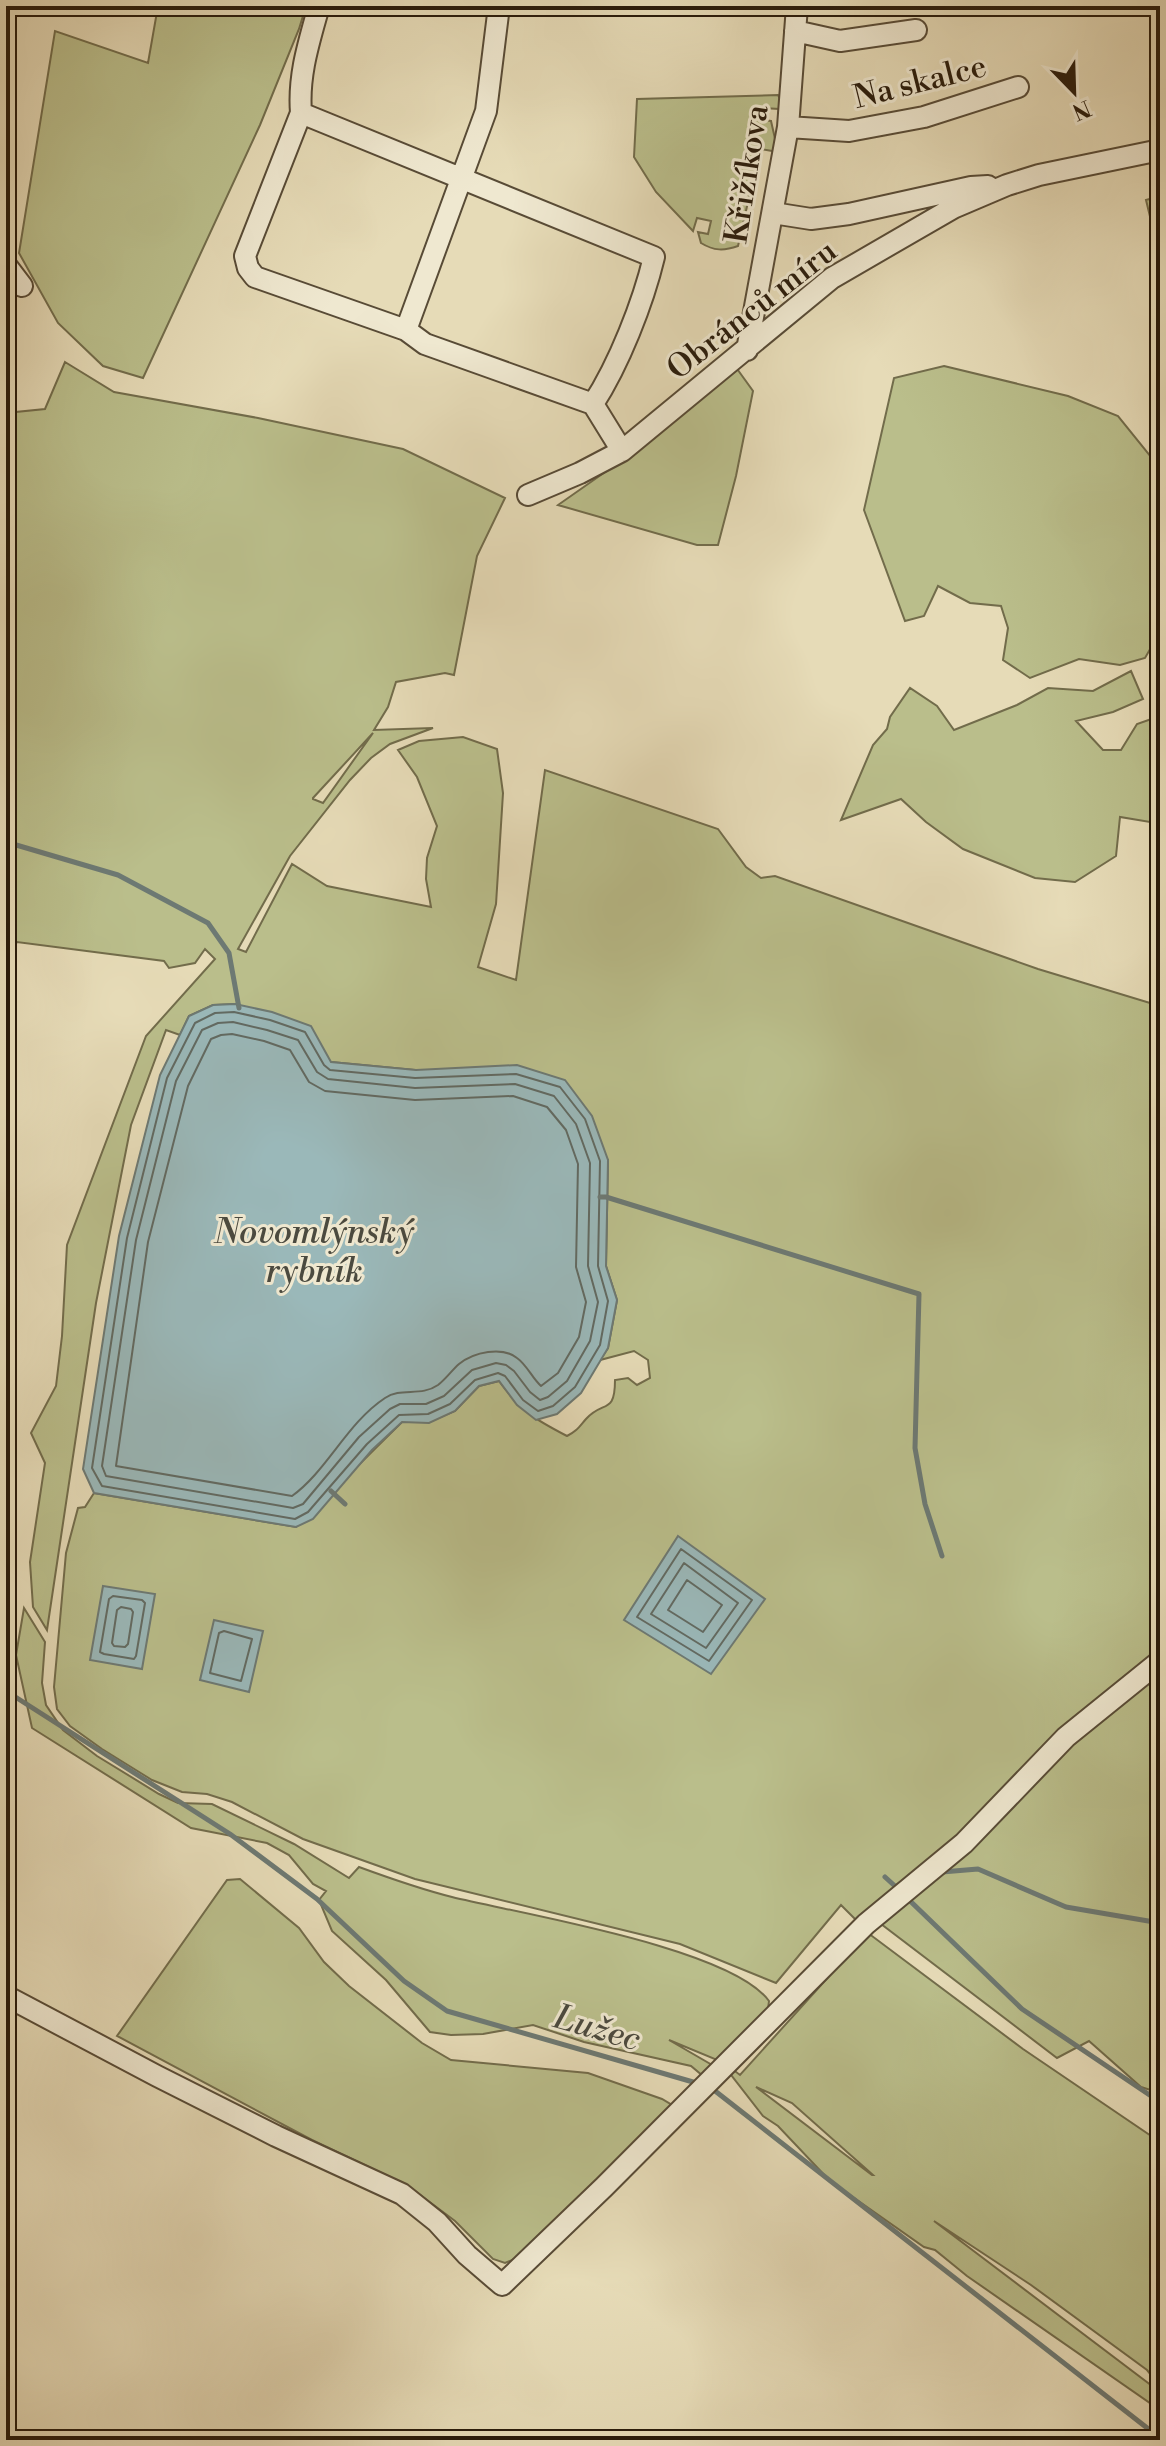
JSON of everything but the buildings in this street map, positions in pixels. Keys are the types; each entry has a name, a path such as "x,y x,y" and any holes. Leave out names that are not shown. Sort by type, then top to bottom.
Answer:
{"street":[{"path":"319,6 303,63 299,93 301,113 245,256 248,268 255,277 406,330 425,344 593,404 622,451"},
{"path":"406,330 486,111 499,6"},
{"name":"Křižíkova","path":"747,350 788,127 797,6"},
{"name":"Na skalce","path":"795,31 840,41 916,30"},
{"name":"Na skalce","path":"788,127 849,131 924,117 1018,87"},
{"path":"301,113 654,257 627,335 593,404"},
{"name":"Obránců míru","path":"528,495 622,451 832,278 953,208 1007,185 1086,164 1160,150"},
{"path":"773,213 811,219 849,214 971,187 1007,185"},
{"path":"6,265 22,286"},
{"path":"6,1996 276,2136 402,2194 437,2222 467,2255 502,2285 866,1924 964,1843 1066,1737 1160,1661"}],"green space":[{"path":"158,6 306,6 260,125 143,378 103,366 58,323 19,253 55,31 148,63"},
{"path":"778,95 785,108 787,122 778,122 779,109 763,108 762,120 771,121 778,152 760,149 738,246 710,248 701,243 698,232 708,234 711,221 697,218 693,231 656,192 634,157 637,99"},
{"path":"1160,196 1160,231 1153,229 1146,200"},
{"path":"65,362 114,392 403,449 505,498 477,556 454,675 445,673 396,682 388,707 374,730 433,728 390,744 350,780 290,856 238,949 246,952 292,864 327,886 431,907 426,879 427,858 437,826 417,777 398,750 419,741 463,737 497,749 503,793 496,904 478,967 516,980 545,770 718,829 746,867 761,878 775,876 1038,969 1160,1006 1160,2093 1141,2087 1089,2041 1057,2058 881,1924 859,1923 841,1905 776,1983 680,1944 415,1879 303,1839 232,1802 207,1794 182,1792 152,1780 70,1726 57,1709 54,1687 66,1553 78,1508 85,1507 94,1493 296,1527 402,1422 429,1422 455,1411 479,1386 499,1381 529,1413 567,1436 576,1431 592,1413 610,1403 615,1380 628,1378 637,1385 650,1378 648,1360 634,1351 600,1360 608,1348 617,1300 606,1266 608,1160 415,1070 331,1062 235,1004 213,1005 189,1016 180,1035 166,1030 131,1125 96,1303 47,1630 33,1607 30,1562 45,1463 31,1433 56,1386 67,1245 146,1036 215,959 205,949 195,963 169,968 164,961 17,942 6,954 6,413 45,409","holes":["373,733 323,803 313,798"]},
{"path":"735,366 753,391 718,545 697,545 558,505 608,470"},
{"path":"944,366 1068,396 1118,416 1160,468 1160,632 1145,658 1120,665 1079,659 1030,678 1003,660 1008,628 1001,606 970,603 938,586 924,616 905,621 864,510 894,378"},
{"path":"1131,671 1143,699 1113,712 1076,721 1103,750 1121,750 1137,724 1160,716 1160,816 1150,822 1120,817 1116,856 1075,882 1035,878 963,849 901,799 841,820 873,745 887,729 890,717 910,688 937,706 954,730 1017,705 1048,688 1093,691"},
{"path":"24,1608 45,1642 42,1683 46,1705 63,1730 97,1756 178,1803 212,1804 294,1844 349,1878 359,1867 452,1897 573,1923 670,1949 747,1982 769,2001 767,2017 723,2062 740,2075 868,1933 1023,2049 1160,2142 1160,2386 1147,2370 1031,2285 934,2221 1160,2392 1160,2410 967,2276 935,2250 924,2247 830,2181 778,2126 763,2116 715,2059 669,2040 719,2069 709,2081 691,2066 584,2042 533,2025 483,2034 430,2032 386,1980 332,1931 319,1900 326,1891 313,1884 289,1855 267,1843 191,1828 32,1728 16,1655","holes":["756,2087 792,2103 873,2175"]},
{"path":"240,1879 299,1928 324,1962 349,1986 422,2043 451,2060 588,2073 662,2099 677,2108 517,2258 505,2263 493,2259 455,2221 407,2185 312,2140 117,2036 227,1880"}],"water":[{"name":"Novomlýnský rybník","path":"235,1004 272,1012 311,1026 331,1062 416,1070 517,1065 565,1080 592,1116 608,1160 606,1266 617,1300 608,1348 581,1393 557,1414 536,1420 517,1405 499,1381 479,1386 455,1411 429,1423 402,1422 372,1450 313,1519 296,1527 94,1493 83,1469 119,1236 160,1075 189,1016 213,1005"},
{"path":"678,1536 765,1599 711,1674 624,1620"},
{"path":"103,1586 155,1594 142,1669 90,1660"},
{"path":"214,1620 263,1631 249,1692 200,1680"}],"waterway":[{"path":"6,842 118,875 208,923 229,953 239,1008"},
{"path":"600,1197 919,1294 915,1448 925,1504 942,1556"},
{"path":"331,1491 345,1504"},
{"name":"Lužec","path":"6,1691 230,1834 317,1899 404,1981 447,2011 700,2084"},
{"path":"942,1872 978,1869 1066,1907 1160,1923"},
{"path":"885,1877 896,1887 900,1884"},
{"path":"906,1897 1022,2009 1160,2102"},
{"name":"Lužec","path":"710,2087 1160,2438"}]}
